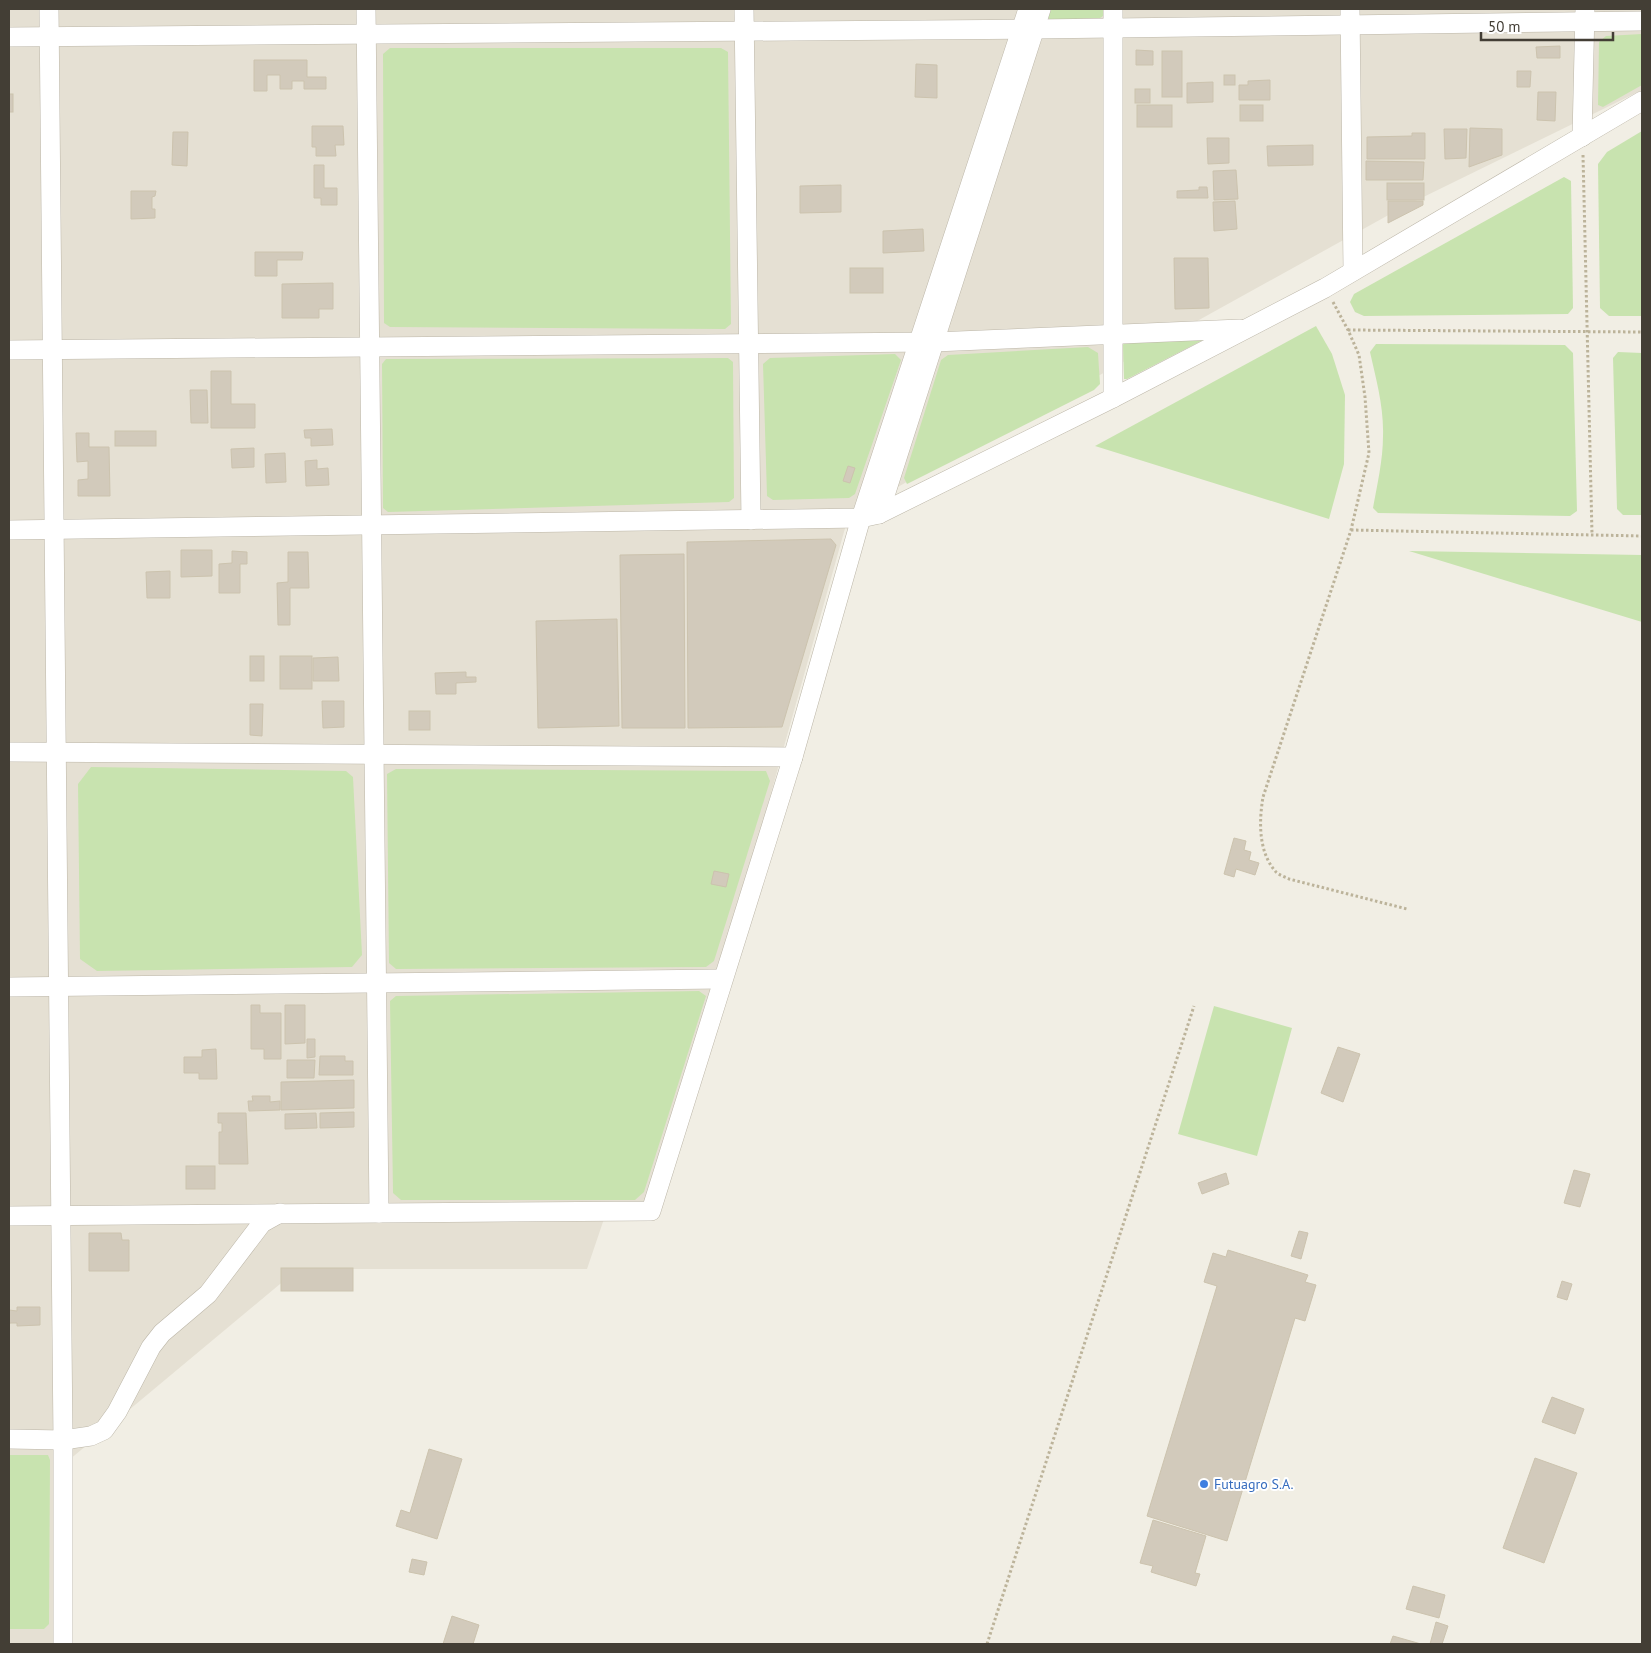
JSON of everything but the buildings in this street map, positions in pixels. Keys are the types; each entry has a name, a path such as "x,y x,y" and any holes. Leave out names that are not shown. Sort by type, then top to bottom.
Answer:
{"street":[{"path":"49,9 63,1440 63,1644"},
{"path":"366,9 379,1213"},
{"path":"744,9 751,520"},
{"path":"1028,9 1028,29"},
{"path":"9,1216 651,1211 722,979 1028,29 1041,9"},
{"path":"1113,9 1113,398"},
{"path":"9,37 1113,28 1350,17 1585,15 1642,21"},
{"path":"1582,137 1585,15"},
{"path":"1350,17 1353,271"},
{"path":"9,530 751,520 870,516 1113,398 1325,288 1642,101"},
{"path":"9,350 927,342 1245,329"},
{"path":"9,752 793,757"},
{"path":"9,987 722,979"},
{"path":"9,1439 63,1440 91,1436 104,1430 117,1412 151,1347 162,1332 208,1294 262,1223 280,1213"}],"path":[{"path":"1582,137 1592,534"},
{"path":"1325,288 1348,330 1359,355 1365,397 1369,453 1352,530 1263,796 1260,823 1262,840 1267,859 1277,873 1289,879 1407,909"},
{"path":"1348,330 1642,332"},
{"path":"1352,530 1642,536"},
{"path":"986,1644 1194,1006"}],"shaded area":[{"path":"9,9 1642,9 1642,90 1403,207 849,514 653,1215 605,1216 587,1269 298,1269 69,1460 60,1644 9,1644"}],"green space":[{"path":"1049,9 1103,9 1103,16 1100,18 1051,20 1047,17"},
{"path":"1642,34 1642,85 1603,107 1598,105 1599,42 1606,36"},
{"path":"390,48 721,48 728,52 731,324 725,329 390,327 384,323 383,54"},
{"path":"1642,131 1642,316 1609,316 1600,308 1598,164 1607,152"},
{"path":"1564,177 1571,181 1573,308 1568,314 1364,316 1355,312 1350,302 1354,294"},
{"path":"1316,326 1332,354 1345,395 1344,464 1329,519 1095,446"},
{"path":"1203,340 1124,379 1124,343"},
{"path":"1376,344 1565,345 1573,353 1577,511 1570,516 1378,513 1373,508 1380,472 1383,425 1379,393 1370,352"},
{"path":"1088,347 1098,353 1100,384 1094,390 907,484 904,478 941,360 948,355"},
{"path":"1618,352 1642,353 1642,515 1623,515 1617,509 1613,358"},
{"path":"895,354 901,360 855,494 849,498 773,500 767,496 763,364 770,358"},
{"path":"728,358 733,362 734,498 729,502 388,512 383,508 382,364 386,359"},
{"path":"1409,551 1642,555 1642,622"},
{"path":"91,767 346,771 353,777 362,955 352,967 97,971 80,959 78,784"},
{"path":"396,769 766,771 770,781 714,961 706,967 396,969 389,963 387,774"},
{"path":"699,991 706,996 644,1192 635,1200 401,1200 393,1193 390,1001 396,996"},
{"path":"1214,1006 1292,1028 1257,1156 1178,1134"},
{"path":"9,1455 48,1455 50,1460 49,1624 44,1629 9,1629"}],"place":[{"name":"Futuagro S.A.","path":"1204,1484"}]}
